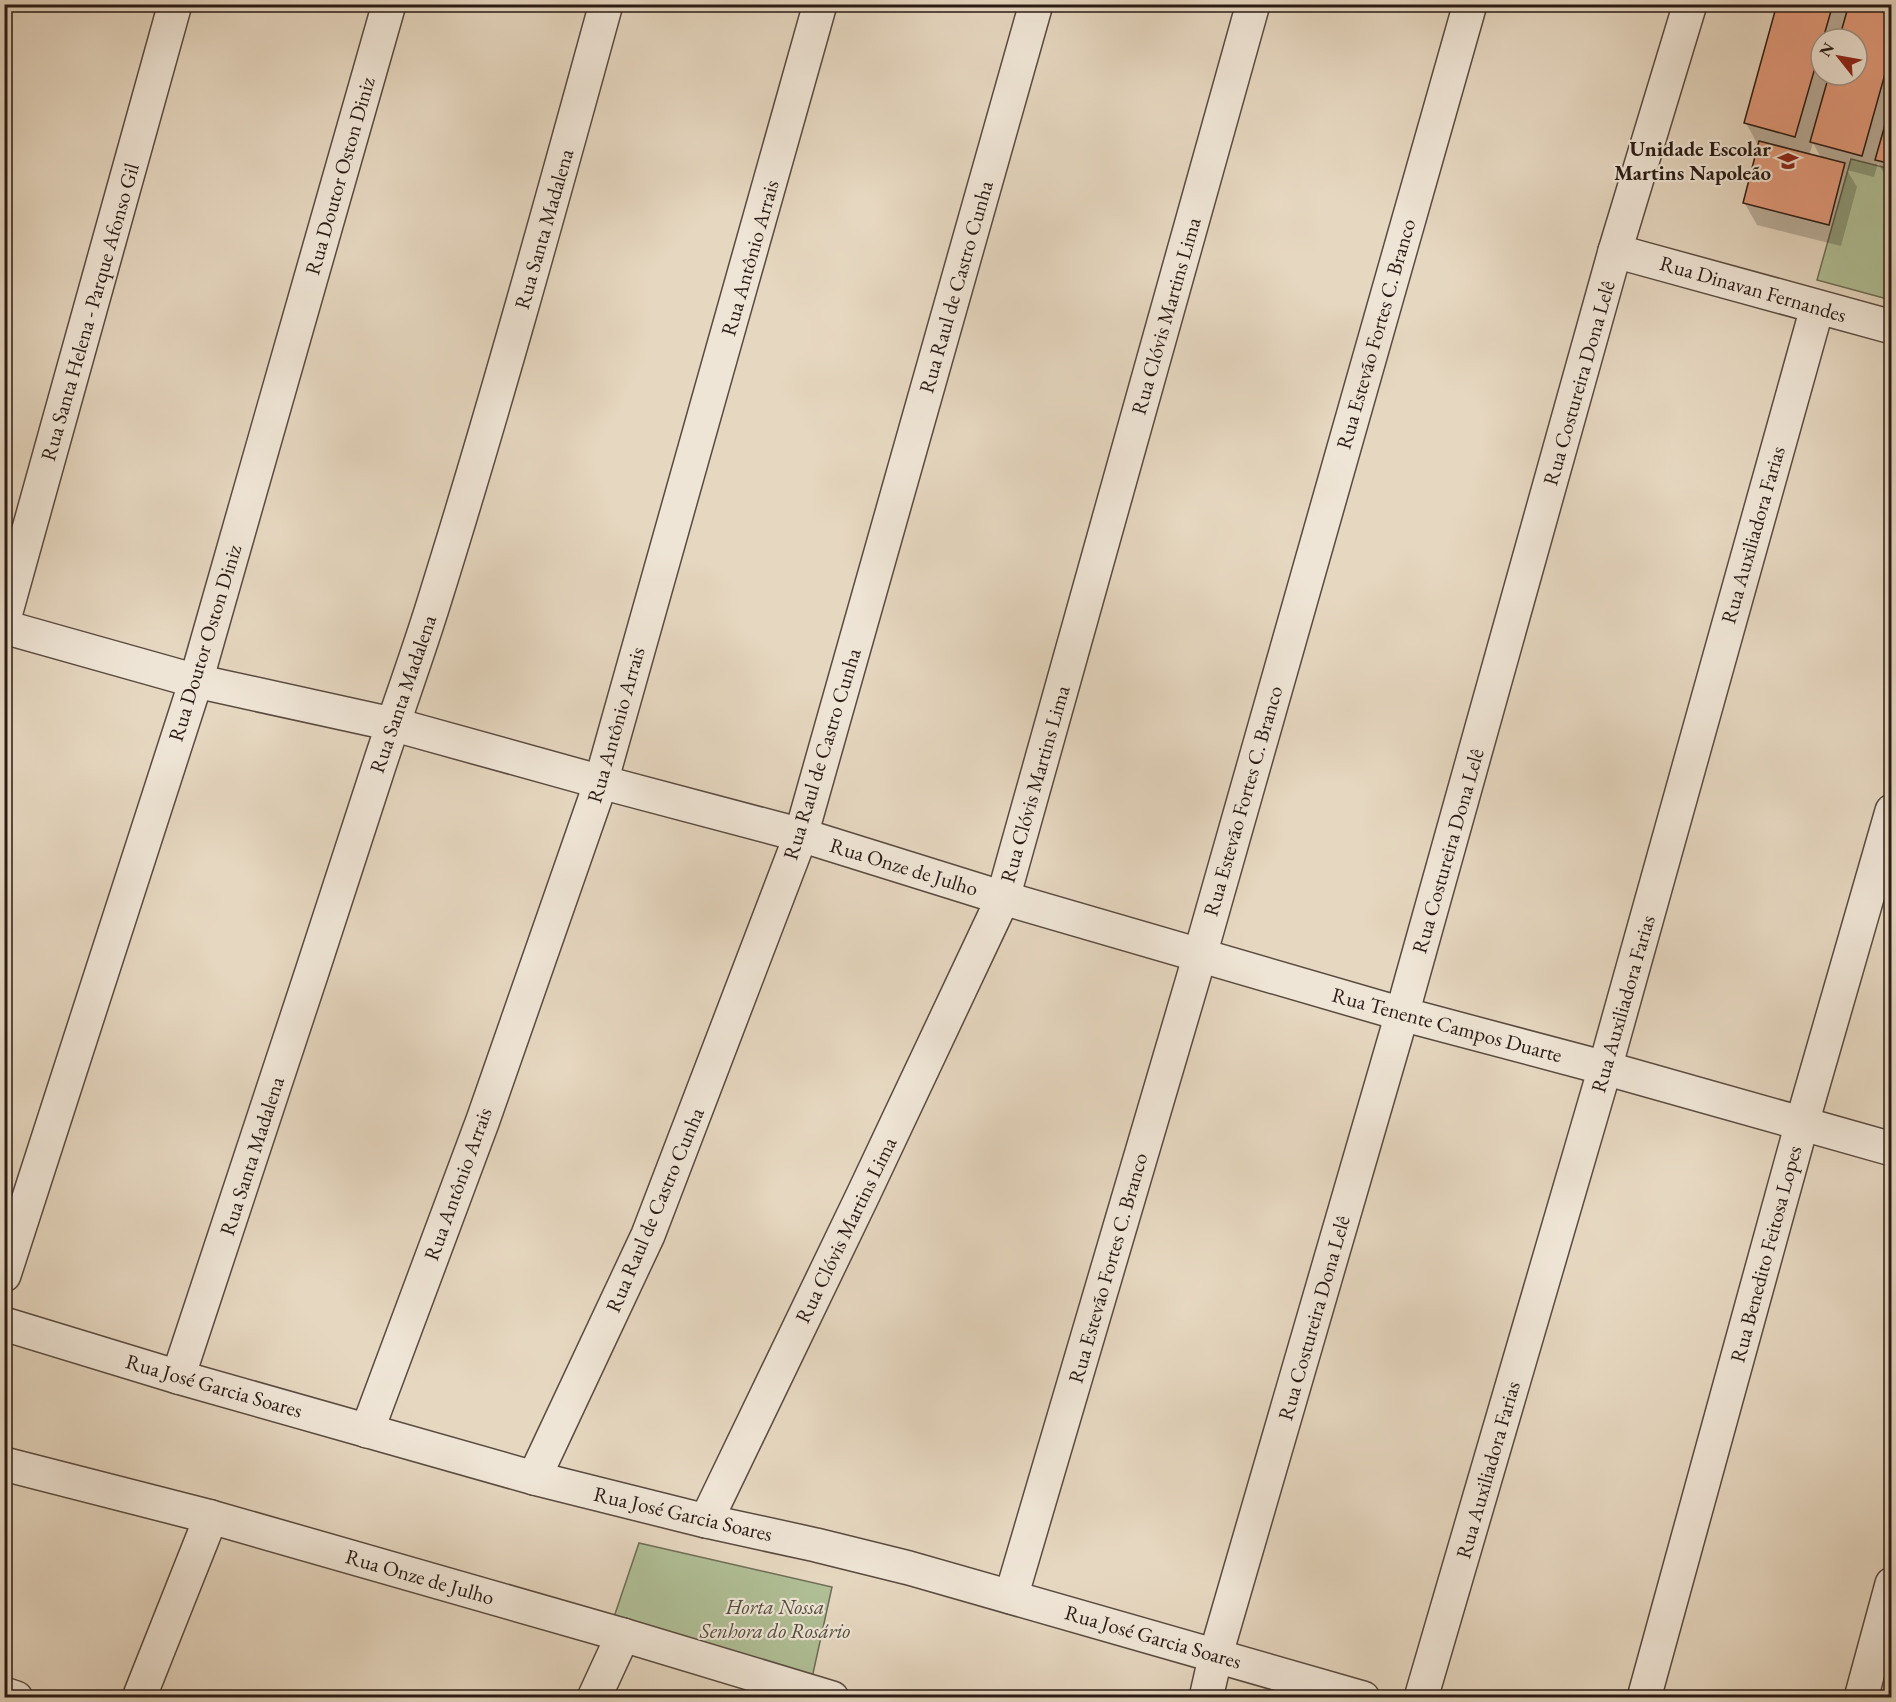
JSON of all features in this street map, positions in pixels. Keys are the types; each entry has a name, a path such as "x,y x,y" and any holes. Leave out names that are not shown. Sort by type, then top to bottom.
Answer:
{"street":[{"name":"Rua Santa Helena - Parque Afonso Gil","path":"4,619 175,4"},
{"name":"Rua Doutor Oston Diniz","path":"4,1275 196,681 389,4"},
{"name":"Rua Santa Madalena","path":"178,1377 432,607 559,177 606,4"},
{"name":"Rua Antônio Arrais","path":"367,1431 483,1120 601,782 820,4"},
{"name":"Rua Raul de Castro Cunha","path":"534,1478 648,1235 801,835 1036,4"},
{"name":"Rua Clóvis Martins Lima","path":"706,1521 864,1195 1003,898 1253,4"},
{"name":"Rua Estevão Fortes C. Branco","path":"1011,1597 1200,955 1470,4"},
{"name":"Rua Costureira Dona Lelê","path":"1206,1698 1216,1654 1402,1014 1616,251 1690,4"},
{"name":"Rua Dinavan Fernandes","path":"1616,251 1892,327"},
{"name":"Rua Auxiliadora Farias","path":"1421,1698 1605,1068 1817,308"},
{"name":"Rua Onze de Julho","path":"4,627 196,681 392,724 801,835 1003,898"},
{"name":"Rua Benedito Feitosa Lopes","path":"1644,1698 1802,1123 1892,811"},
{"name":"Rua Tenente Campos Duarte","path":"1003,898 1402,1014 1605,1068 1892,1149"},
{"name":"Rua José Garcia Soares","path":"4,1324 178,1377 534,1478 706,1521 851,1553 1216,1654 1364,1698"},
{"name":"Rua Onze de Julho","path":"4,1464 211,1517 623,1635 832,1698"},
{"path":"139,1698 211,1517"},
{"path":"1861,1698 1892,1584"},
{"path":"594,1698 623,1635"},
{"path":"4,1694 15,1698"}],"green space":[{"path":"1851,159 1891,169 1891,300 1817,280"},
{"name":"Horta Nossa Senhora do Rosário","path":"639,1543 832,1587 812,1678 614,1617"}],"building":[{"path":"1777,4 1833,4 1826,27 1809,27 1809,87 1795,137 1744,123"},
{"path":"1849,4 1892,4 1892,49 1862,156 1810,142 1826,87 1869,87 1869,27 1842,27"},
{"path":"1892,100 1892,164 1875,160"},
{"path":"1759,141 1845,163 1829,225 1743,203"}],"place":[{"name":"Unidade Escolar Martins Napoleão","path":"1788,161"}]}
